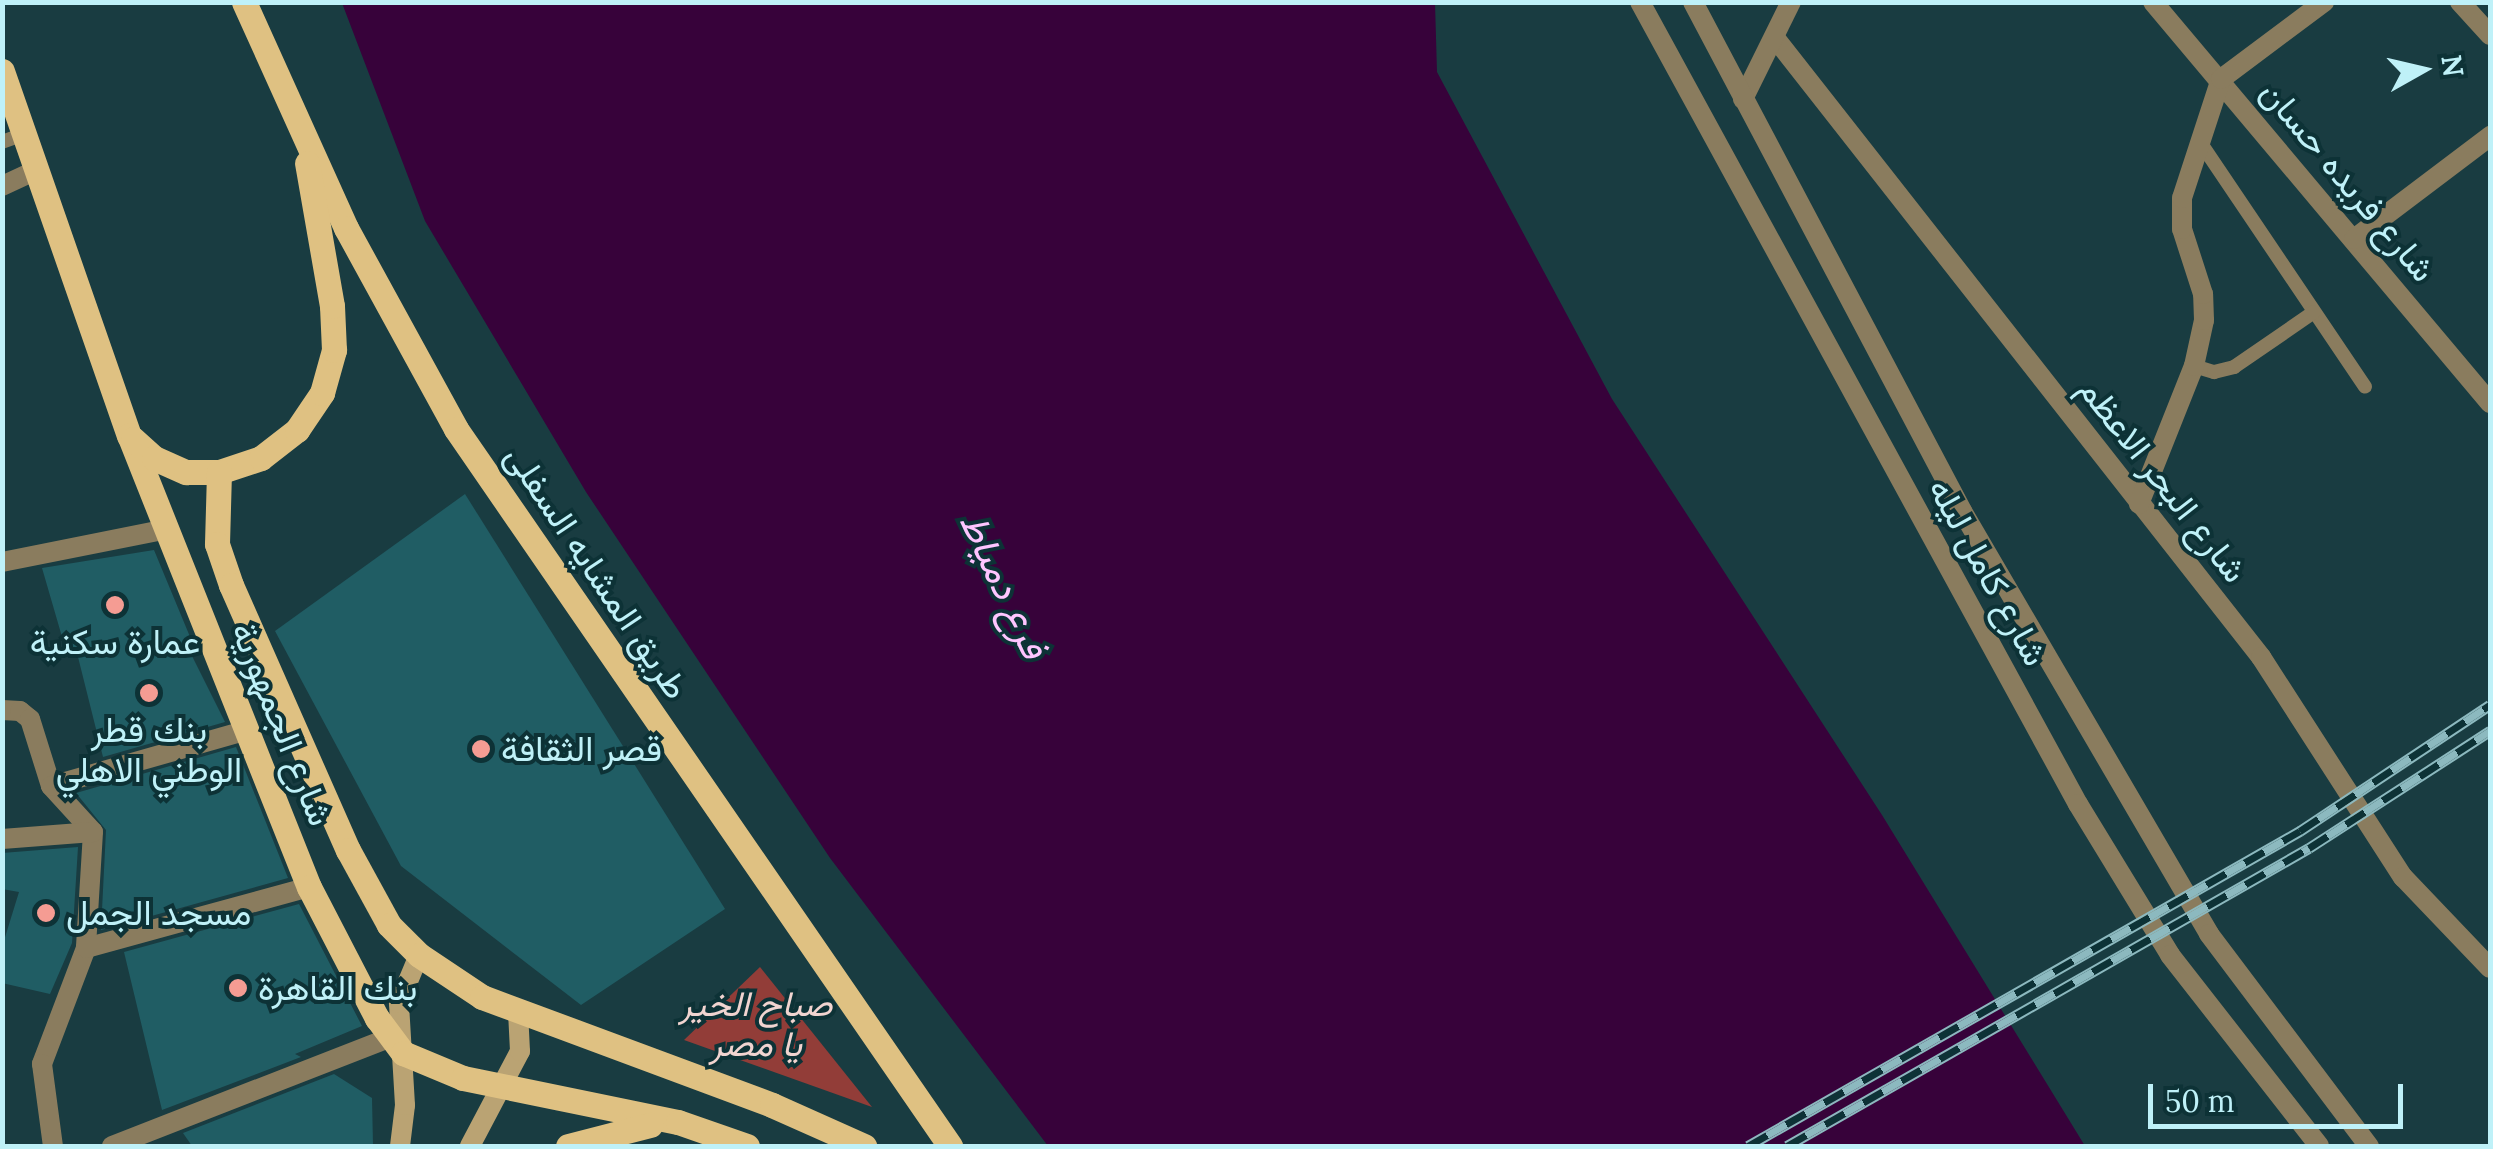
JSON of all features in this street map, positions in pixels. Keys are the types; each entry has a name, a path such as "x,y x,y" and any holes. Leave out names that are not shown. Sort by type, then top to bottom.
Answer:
{"main road":[{"name":"طريق المشايه السفلى","path":"244,2 354,245 456,428 950,1146"},
{"name":"شارع الجمهورية","path":"2,72 13,138 36,170 129,435 309,887 397,1045"},
{"path":"129,435 154,458 186,472 219,472 261,458 297,430 322,393 334,350 300,123"},
{"name":"شارع الجمهورية","path":"219,472 217,544 231,585 367,888 419,955 482,997 864,1146"},
{"path":"400,1146 399,1004 419,955"},
{"path":"470,1146 520,1051 518,1011"},
{"path":"397,1045 501,1087 678,1122 747,1146"},
{"path":"568,1146 621,1130 678,1122"}],"street":[{"name":"شارع كامل ليله","path":"1640,2 2078,804 2170,955 2319,1146"},
{"name":"شارع كامل ليله","path":"1693,2 1962,511 2209,934 2369,1146"},
{"path":"1743,99 1792,2"},
{"name":"شارع فريده حسان","path":"2153,2 2490,403"},
{"path":"2139,504 2194,366 2203,294 2182,229 2182,198 2221,79 2324,2"},
{"path":"2460,2 2490,36"},
{"name":"شارع البحر الاعظم","path":"1775,38 2262,657 2403,877 2490,968"},
{"path":"2354,239 2490,136"},
{"path":"2,186 36,170"},
{"path":"2,562 167,529"},
{"path":"2,710 20,711 38,732 51,786 93,832 86,948 42,1064 52,1146"},
{"path":"51,786 247,730"},
{"path":"2,840 93,832"},
{"path":"86,948 309,887"},
{"path":"112,1146 397,1045"}],"lane":[{"path":"2200,142 2365,387"},
{"path":"2194,366 2214,372 2234,367 2314,312"}],"green space":[{"name":"صباح الخير يا مصر","path":"760,967 872,1107 684,1040"}],"water":[{"name":"فرع دمياط","path":"342,3 1435,3 1437,72 1612,399 1882,815 2085,1146 1048,1146 830,858 586,492 425,221"}],"building":[{"name":"قصر الثقافة","path":"465,494 725,909 581,1005 401,866 275,631"},
{"path":"154,550 193,644 186,644 225,722 103,757 77,653 67,654 42,568"},
{"path":"236,747 288,878 101,930 106,830 76,793"},
{"name":"مسجد الجمل","path":"78,847 72,943 50,994 2,983 2,947 19,892 2,889 2,853"},
{"name":"بنك القاهرة","path":"299,904 362,1026 295,1054 301,1057 162,1110 124,952"},
{"path":"334,1074 372,1098 373,1146 192,1146 183,1133"}],"railway":[{"path":"1748,1146 2300,831 2490,705"},
{"path":"1787,1146 2309,848 2490,731"}],"place":[{"name":"عمارة سكنية","path":"115,605"},
{"name":"بنك قطر الوطني الاهلي","path":"149,693"},
{"name":"قصر الثقافة","path":"481,749"},
{"name":"مسجد الجمل","path":"46,913"},
{"name":"بنك القاهرة","path":"238,988"}]}
